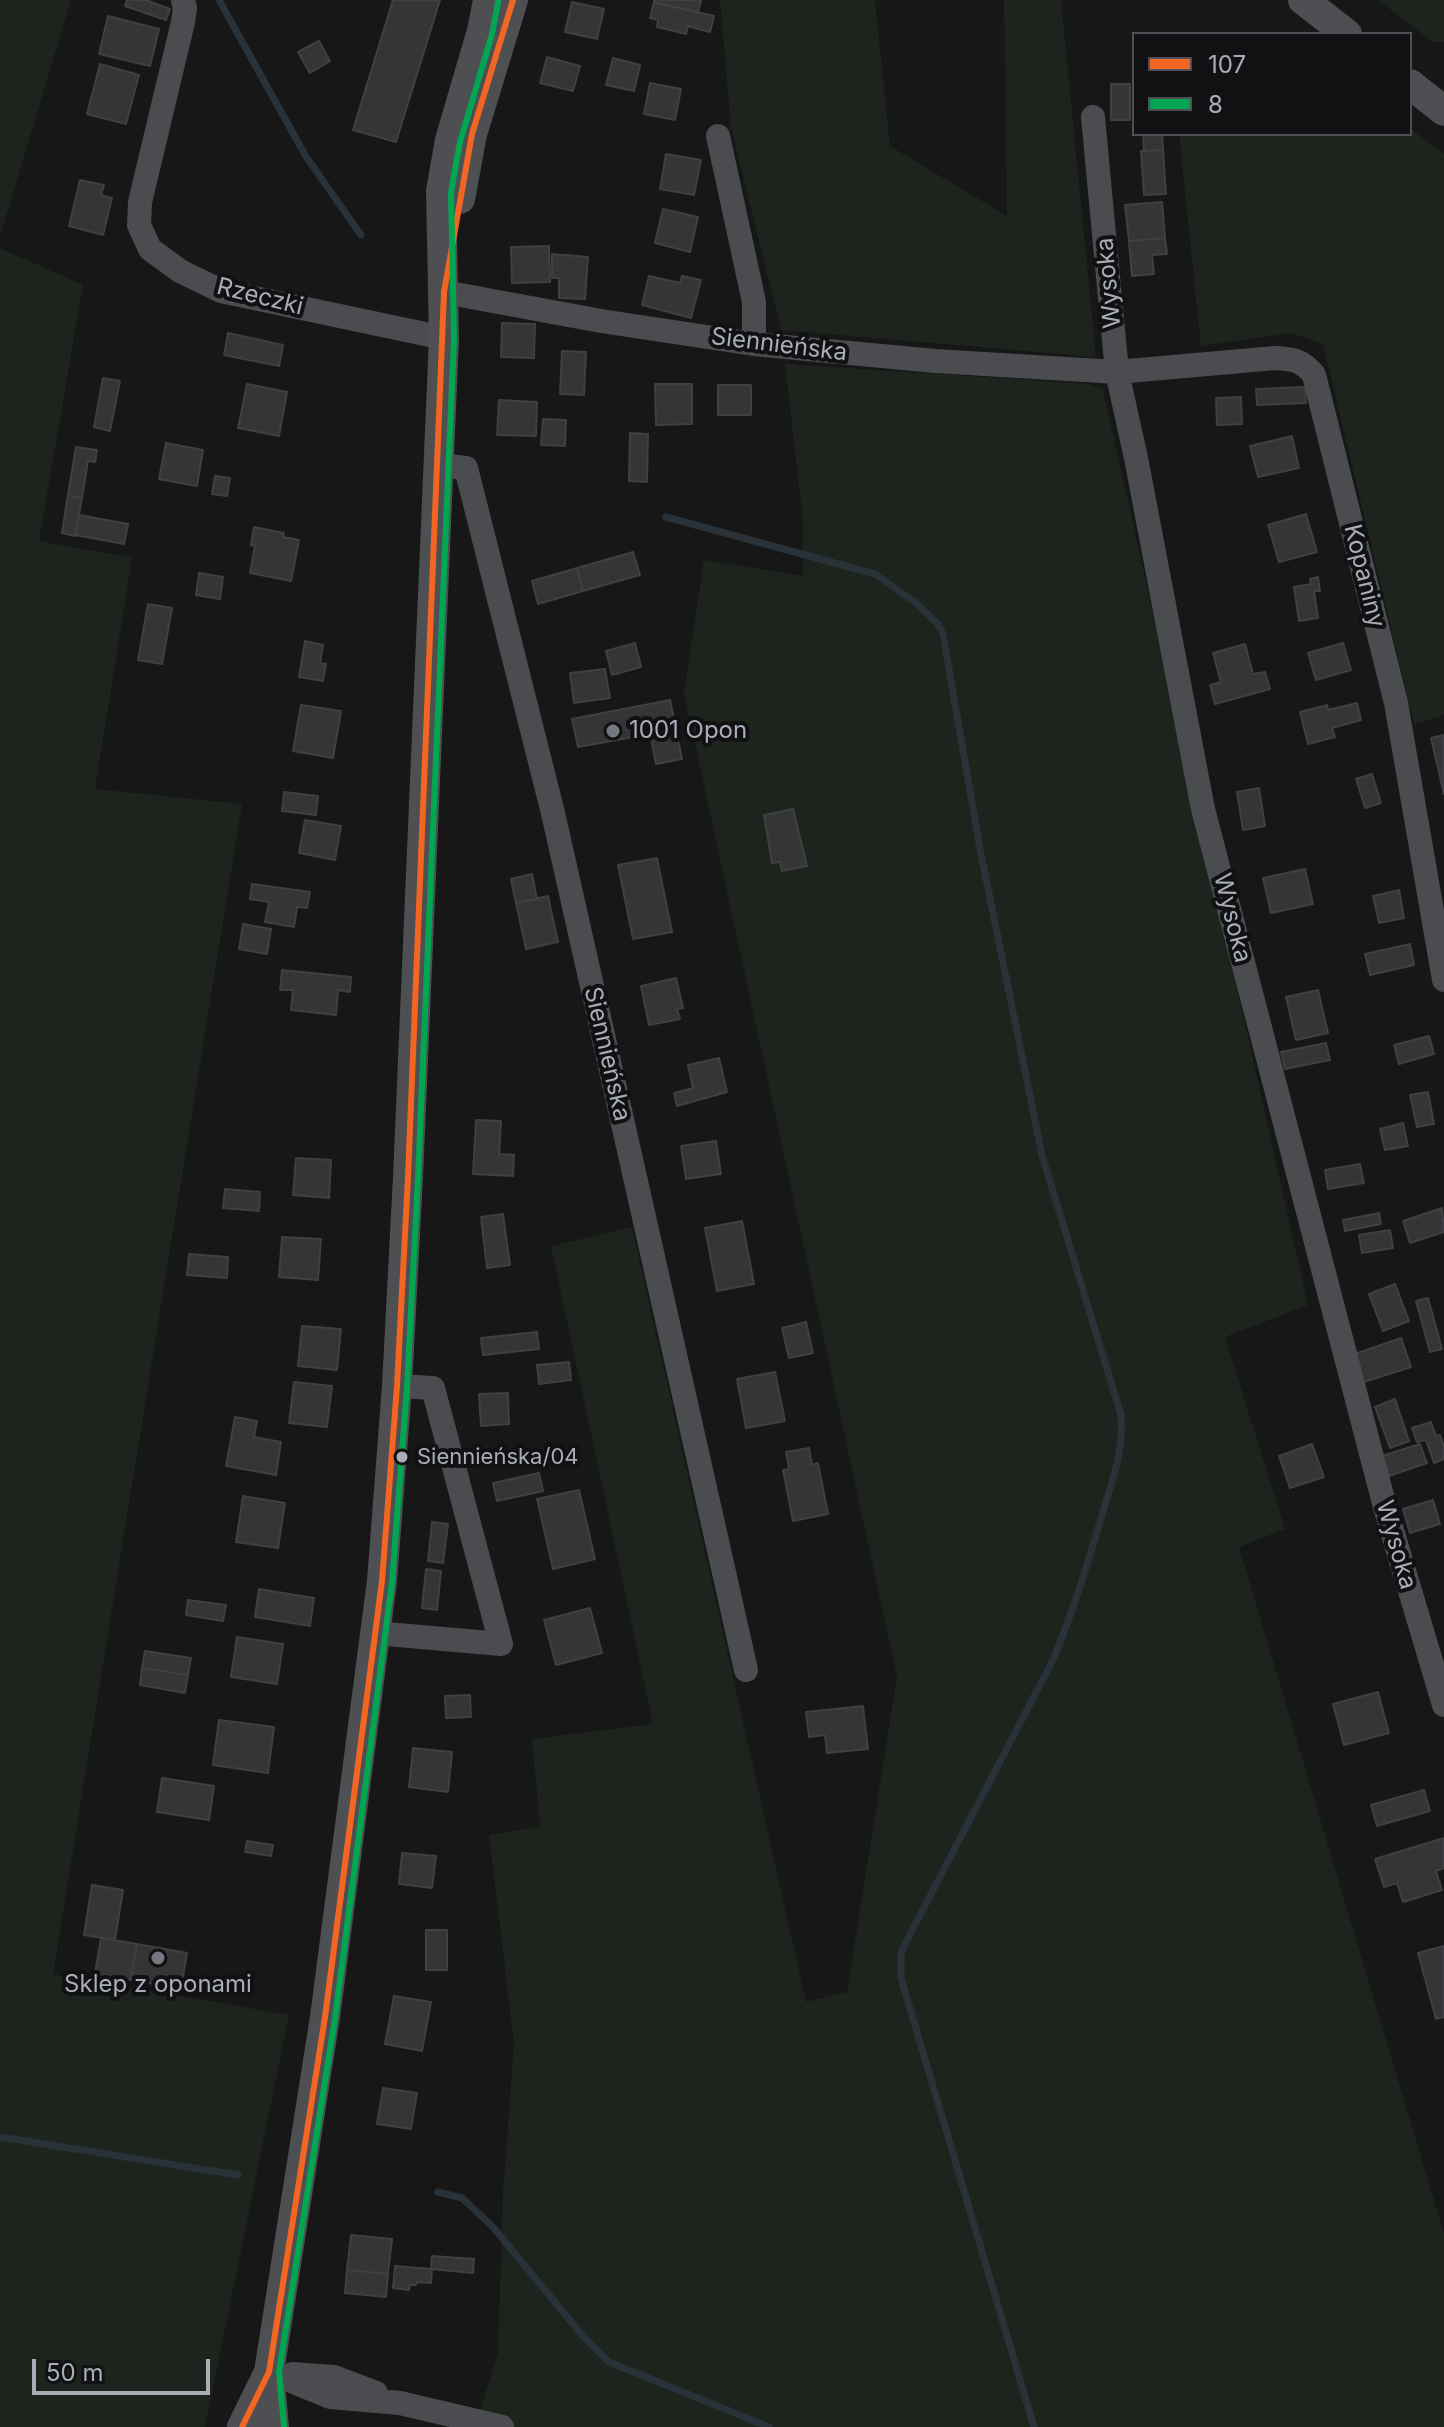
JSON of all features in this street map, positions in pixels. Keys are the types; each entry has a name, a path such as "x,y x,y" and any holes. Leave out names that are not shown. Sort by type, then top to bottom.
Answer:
{"main road":[{"path":"274,2427 269,2372 325,2017 375,1633 397,1386 444,338 441,191 450,140 488,0"},
{"path":"444,292 472,134 513,0"},
{"path":"1303,0 1344,32"},
{"path":"1412,86 1444,111"},
{"path":"242,2427 269,2372"}],"street":[{"name":"Rzeczki","path":"183,0 183,22 140,202 139,225 150,249 180,271 221,291 444,338"},
{"name":"Wysoka","path":"1093,117 1117,372 1203,809 1378,1479 1444,1705"},
{"path":"718,136 754,302 754,344"},
{"name":"Siennieńska","path":"444,292 601,321 754,344 935,361 1117,372"},
{"name":"Kopaniny","path":"1117,372 1275,358 1305,363 1314,375 1396,703 1444,980"},
{"name":"Siennieńska","path":"438,465 466,468 553,813 746,1670"},
{"path":"375,1633 501,1644 433,1388 397,1386"},
{"path":"269,2372 334,2377 400,2403 502,2427"}],"shaded area":[{"path":"0,0 71,0 0,237"},
{"path":"720,0 875,0 890,146 1007,216 1004,0 1061,0 1096,357 781,330 731,127"},
{"path":"1378,0 1444,0 1444,42 1433,42"},
{"path":"1412,130 1444,154 1444,715 1414,724 1323,344 1292,333 1201,346 1179,136 1412,136"},
{"path":"0,248 83,285 39,541 132,558 95,789 242,804 53,1974 289,2015 205,2427 0,2427"},
{"path":"785,364 1090,384 1103,390 1308,1305 1225,1337 1285,1529 1239,1547 1444,2234 1444,2427 475,2427 498,2353 503,2193 514,2043 489,1835 540,1826 532,1739 653,1724 551,1246 632,1227 806,2002 847,1992 897,1677 684,693 704,560 803,576 803,520"}],"building":[{"path":"127,0 146,0 170,9 166,20 125,6"},
{"path":"393,0 440,0 396,142 353,130"},
{"path":"654,0 701,0 698,13"},
{"path":"572,2 604,9 597,39 565,32"},
{"path":"654,2 714,16 710,32 688,26 686,34 657,27 658,20 650,18"},
{"path":"108,16 159,29 150,66 99,54"},
{"path":"319,41 330,61 310,73 298,52"},
{"path":"547,57 580,66 573,91 540,83"},
{"path":"613,58 640,65 634,91 606,85"},
{"path":"100,64 139,75 126,124 87,114"},
{"path":"650,83 681,89 675,120 644,114"},
{"path":"1111,84 1130,84 1130,120 1111,120"},
{"path":"1143,136 1162,136 1163,150 1144,151"},
{"path":"1163,150 1166,194 1144,195 1141,151"},
{"path":"666,154 701,160 694,195 660,189"},
{"path":"80,180 104,185 101,195 112,198 103,235 69,226"},
{"path":"1162,202 1165,238 1129,241 1125,205"},
{"path":"663,209 698,217 690,252 655,243"},
{"path":"1165,238 1167,254 1152,255 1154,274 1132,276 1129,241"},
{"path":"549,246 550,282 512,283 511,247"},
{"path":"552,254 588,257 585,299 559,298 559,278 552,278"},
{"path":"649,276 680,283 682,276 701,280 691,318 642,305"},
{"path":"502,323 535,324 534,358 501,357"},
{"path":"228,333 283,345 279,366 224,355"},
{"path":"562,351 586,352 584,395 560,394"},
{"path":"103,378 120,381 110,431 94,427"},
{"path":"247,384 287,392 279,436 238,428"},
{"path":"655,384 692,384 692,424 656,425"},
{"path":"718,385 751,385 751,415 718,415"},
{"path":"1305,387 1306,403 1257,405 1256,389"},
{"path":"1241,397 1242,424 1217,425 1216,398"},
{"path":"499,400 537,402 536,436 497,435"},
{"path":"543,419 566,420 565,446 541,445"},
{"path":"630,433 648,434 647,482 629,481"},
{"path":"1292,436 1299,468 1258,477 1250,446"},
{"path":"166,443 203,450 197,486 159,479"},
{"path":"76,447 97,450 95,462 88,461 82,498 68,495"},
{"path":"215,476 230,478 227,496 212,494"},
{"path":"68,495 82,498 75,536 62,533"},
{"path":"1306,514 1317,552 1279,562 1268,525"},
{"path":"79,515 128,524 124,544 75,535"},
{"path":"254,527 284,533 283,537 299,540 291,581 250,573 255,546 251,545"},
{"path":"633,552 640,575 583,591 577,568"},
{"path":"577,568 583,591 538,604 532,581"},
{"path":"199,573 223,577 220,599 196,595"},
{"path":"1318,577 1320,591 1314,591 1318,618 1299,621 1294,587 1311,584 1310,579"},
{"path":"148,604 172,608 162,664 138,660"},
{"path":"305,641 323,645 320,663 326,664 323,681 299,677"},
{"path":"635,643 641,667 612,675 606,651"},
{"path":"1343,643 1351,670 1316,680 1308,653"},
{"path":"1245,644 1253,674 1265,672 1270,689 1215,704 1210,685 1221,682 1213,653"},
{"path":"605,669 610,698 574,703 570,673"},
{"path":"670,700 682,759 656,764 650,734 578,747 572,719"},
{"path":"1357,703 1361,720 1332,728 1335,737 1308,744 1300,712 1327,705 1328,710"},
{"path":"301,705 341,711 333,758 293,751"},
{"path":"1444,735 1444,794 1431,738"},
{"path":"1372,774 1381,803 1365,808 1356,779"},
{"path":"1259,788 1265,826 1243,830 1237,792"},
{"path":"284,792 318,796 316,815 282,811"},
{"path":"793,809 807,866 782,871 780,862 772,863 764,815"},
{"path":"305,820 341,826 335,860 299,853"},
{"path":"657,858 672,932 633,939 618,865"},
{"path":"1305,869 1313,904 1271,913 1263,878"},
{"path":"532,874 537,899 516,903 511,879"},
{"path":"252,884 310,892 307,908 297,907 294,927 265,922 269,902 250,899"},
{"path":"1399,890 1404,918 1379,923 1373,896"},
{"path":"548,896 558,942 526,949 516,903"},
{"path":"243,924 271,929 267,954 239,949"},
{"path":"1410,944 1414,965 1370,975 1365,954"},
{"path":"282,970 351,977 350,992 338,990 336,1015 291,1010 293,990 280,990"},
{"path":"676,978 683,1008 677,1009 680,1019 649,1025 641,986"},
{"path":"1318,990 1328,1033 1296,1040 1286,997"},
{"path":"1429,1036 1434,1054 1399,1064 1394,1045"},
{"path":"1326,1043 1330,1060 1285,1069 1281,1052"},
{"path":"719,1058 727,1092 677,1106 674,1093 693,1088 688,1065"},
{"path":"1428,1092 1434,1124 1417,1127 1410,1095"},
{"path":"476,1120 501,1121 499,1154 514,1155 513,1176 473,1174"},
{"path":"1403,1123 1408,1146 1385,1150 1380,1129"},
{"path":"716,1141 721,1174 686,1179 681,1146"},
{"path":"296,1158 331,1160 329,1198 293,1195"},
{"path":"1360,1164 1364,1183 1328,1189 1325,1170"},
{"path":"225,1189 260,1192 259,1211 223,1208"},
{"path":"1442,1208 1444,1232 1410,1243 1403,1221"},
{"path":"1379,1213 1381,1224 1345,1231 1343,1220"},
{"path":"503,1214 510,1265 487,1268 481,1217"},
{"path":"742,1221 754,1284 717,1291 705,1228"},
{"path":"1390,1230 1393,1248 1362,1253 1359,1235"},
{"path":"282,1237 321,1239 318,1280 279,1277"},
{"path":"189,1254 228,1257 227,1278 187,1275"},
{"path":"1395,1284 1409,1321 1383,1331 1369,1294"},
{"path":"1428,1298 1442,1349 1430,1352 1416,1301"},
{"path":"806,1322 813,1353 789,1358 782,1328"},
{"path":"302,1326 341,1329 337,1370 298,1366"},
{"path":"537,1332 539,1349 483,1355 481,1338"},
{"path":"1401,1338 1411,1367 1364,1382 1355,1354"},
{"path":"569,1362 571,1380 539,1384 537,1365"},
{"path":"775,1372 785,1421 746,1428 737,1379"},
{"path":"294,1382 332,1386 327,1427 289,1423"},
{"path":"508,1393 509,1424 481,1426 479,1394"},
{"path":"1395,1399 1409,1441 1390,1448 1375,1407"},
{"path":"235,1417 257,1421 254,1437 281,1442 276,1475 226,1466"},
{"path":"1431,1422 1444,1447 1444,1459 1434,1463 1426,1440 1417,1442 1412,1428"},
{"path":"1312,1444 1324,1477 1290,1488 1279,1456"},
{"path":"1420,1444 1427,1463 1389,1476 1382,1456"},
{"path":"809,1448 812,1465 818,1463 828,1514 793,1521 783,1470 789,1469 786,1452"},
{"path":"539,1473 543,1491 497,1501 493,1483"},
{"path":"579,1490 595,1559 553,1569 537,1499"},
{"path":"243,1496 285,1503 278,1548 236,1542"},
{"path":"1433,1500 1440,1524 1410,1533 1403,1509"},
{"path":"432,1522 448,1524 443,1563 428,1561"},
{"path":"426,1569 441,1571 437,1610 422,1608"},
{"path":"259,1589 314,1598 310,1626 255,1617"},
{"path":"188,1600 226,1605 223,1621 186,1615"},
{"path":"590,1608 602,1653 556,1665 544,1620"},
{"path":"237,1637 283,1644 277,1684 231,1677"},
{"path":"145,1651 191,1658 188,1675 142,1668"},
{"path":"142,1668 188,1675 185,1693 140,1685"},
{"path":"1378,1692 1389,1733 1344,1745 1333,1704"},
{"path":"470,1695 471,1717 446,1718 445,1696"},
{"path":"863,1706 868,1749 827,1753 825,1735 809,1737 806,1712"},
{"path":"219,1720 274,1727 268,1773 213,1765"},
{"path":"413,1748 452,1752 448,1792 409,1787"},
{"path":"162,1778 214,1786 209,1820 157,1812"},
{"path":"1424,1790 1430,1811 1377,1826 1371,1805"},
{"path":"1444,1838 1444,1868 1436,1871 1442,1890 1403,1902 1397,1883 1384,1887 1375,1859"},
{"path":"247,1841 273,1845 271,1856 245,1852"},
{"path":"402,1853 436,1856 432,1888 399,1884"},
{"path":"92,1885 123,1890 115,1940 84,1935"},
{"path":"426,1930 447,1930 447,1970 426,1970"},
{"path":"101,1938 137,1944 131,1980 95,1974"},
{"path":"137,1944 187,1953 181,1989 131,1980"},
{"path":"1444,1946 1444,2017 1436,2019 1418,1953"},
{"path":"394,1996 431,2002 422,2051 385,2044"},
{"path":"383,2088 417,2093 411,2129 377,2124"},
{"path":"351,2235 392,2239 388,2274 347,2270"},
{"path":"432,2256 474,2259 473,2273 431,2269"},
{"path":"395,2266 432,2269 431,2283 417,2282 410,2285 409,2290 393,2288"},
{"path":"347,2270 388,2274 386,2297 345,2293"}],"waterway":[{"path":"219,0 305,155 361,235"},
{"path":"666,517 875,574 916,603 937,623 943,634 980,849 1042,1155 1121,1415 1121,1442 1113,1480 1079,1590 1053,1660 901,1953 901,1978 1034,2427"},
{"path":"0,2137 238,2175"},
{"path":"438,2192 462,2198 493,2227 582,2335 609,2362 769,2427"}],"transit line":[{"name":"107","path":"242,2427 269,2372 325,2017 382,1581 397,1386 408,1177 444,292 472,134 513,0"},
{"name":"8","path":"284,2426 279,2372 335,2018 392,1582 407,1387 418,1178 454,338 451,192 460,142 492,34 498,2"}],"place":[{"name":"1001 Opon","path":"613,731"},
{"name":"Siennieńska/04","path":"402,1457"},
{"name":"Sklep z oponami","path":"158,1958"}]}
